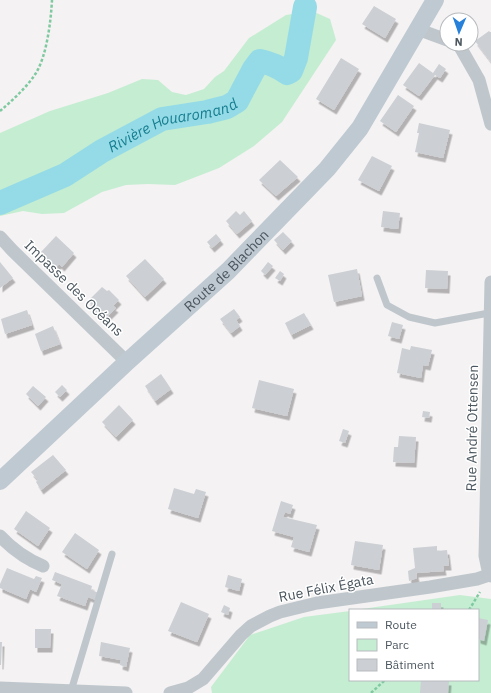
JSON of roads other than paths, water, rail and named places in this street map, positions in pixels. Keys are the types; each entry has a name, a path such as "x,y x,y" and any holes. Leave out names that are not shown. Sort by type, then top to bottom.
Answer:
{"street":[{"name":"Route de Blachon","path":"417,30 420,0"},
{"name":"Route de Blachon","path":"0,482 127,362 228,271 327,169 360,128 435,0"},
{"path":"417,30 439,37"},
{"path":"463,52 480,80 490,117"},
{"name":"Impasse des Océans","path":"0,237 127,362"},
{"name":"Rue André Ottensen","path":"490,576 486,556 491,282"},
{"path":"0,536 7,544 27,558 43,566"},
{"name":"Rue Félix Égata","path":"170,693 188,688 203,680 241,635 251,626 280,612 306,605 430,587 490,576"},
{"path":"0,688 126,693"}],"lane":[{"path":"377,278 387,305 410,317 436,322 490,317"},
{"path":"71,691 112,554"}],"waterway":[{"name":"Rivière Houaromand","path":"0,203 65,175 102,151 162,119 207,112 227,107 237,101 254,69 260,61 281,69 287,73 291,71 296,58 305,7"}]}
